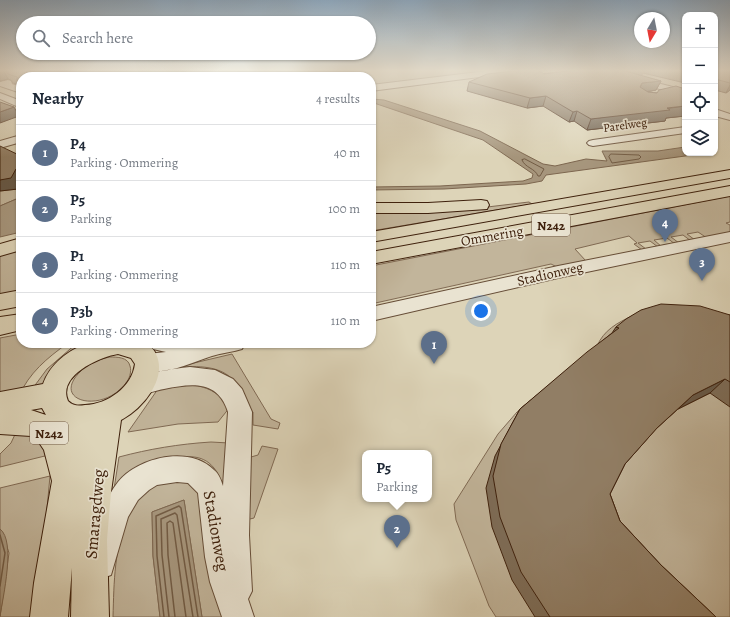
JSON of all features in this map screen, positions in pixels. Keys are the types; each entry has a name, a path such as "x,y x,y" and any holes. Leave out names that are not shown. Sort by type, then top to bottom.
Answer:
{"highway":[{"name":"Ommering","path":"376,235 730,174"},
{"name":"N242","path":"376,208 476,206 574,194 647,188"},
{"name":"Ommering","path":"376,257 730,191"},
{"path":"0,250 16,245"},
{"path":"0,302 16,299"},
{"path":"0,326 16,323"},
{"path":"100,348 81,357 68,367 58,379 52,394 55,406 67,416 94,415 129,399 150,364 144,355 135,348"},
{"path":"0,404 52,394"},
{"name":"Smaragdweg","path":"49,617 52,583 68,481 94,415"},
{"name":"Smaragdweg","path":"90,607 90,540 98,476 94,415"},
{"name":"N242","path":"0,421 23,421 37,424 47,430 58,445 68,481"}],"street":[{"path":"10,109 16,107"},
{"path":"667,123 682,122"},
{"name":"Parelweg","path":"593,143 682,130"},
{"path":"0,134 16,131"},
{"path":"0,145 16,132"},
{"path":"0,153 16,151"},
{"name":"Stadionweg","path":"376,313 558,272 730,237"},
{"path":"150,364 191,356 213,348"},
{"name":"Stadionweg","path":"150,364 189,375 207,378 223,384 230,390 236,399 240,412 234,535 237,615"},
{"name":"Stadionweg","path":"90,607 116,511 123,496 130,487 145,476 161,470 176,468 189,469 200,474 207,482 212,492 216,542 226,582 237,615"}],"shaded area":[{"path":"16,189 16,199 0,206 0,191"},
{"path":"730,196 730,222 726,223 730,225 730,233 707,238 698,232 687,234 695,240 691,241 683,235 671,237 679,243 675,244 667,238 654,240 662,247 658,247 650,241 638,243 646,249 642,250 634,244 637,243 629,236 575,249 586,261 559,268 551,264 376,303 376,265"},
{"path":"529,202 532,204 376,230 376,211 479,208"},
{"path":"16,248 16,294 0,297 0,253"},
{"path":"632,316 730,329 730,617 496,617 489,606 456,520 454,504 498,434 517,412 597,346 607,331 621,321"},
{"path":"16,335 16,348 61,348 39,366 28,380 19,396 0,400 0,338"},
{"path":"71,348 86,348 47,383 30,392 47,369"},
{"path":"232,354 271,419 280,423 278,429 253,425 253,412 249,411 236,385 226,374 212,368 204,367 175,369 177,367"},
{"path":"110,357 122,358 129,363 131,368 126,383 116,393 104,399 93,401 82,400 75,396 71,390 73,381 82,370 88,365"},
{"path":"187,384 206,388 216,393 230,407 218,422 178,424 128,432 158,389"},
{"path":"18,428 32,432 53,454 0,467 0,454 11,443"},
{"path":"211,442 229,443 228,505 221,480 214,468 204,460 192,457 178,458 164,462 114,489 119,457 164,447"},
{"path":"262,446 278,449 254,518 242,521 251,457 258,455"},
{"path":"50,476 34,617 0,617 9,553 0,529 0,488"},
{"path":"169,481 187,481 197,486 225,617 202,617 184,500 152,512 153,556 160,617 113,617 116,565 120,540 124,527 137,498 152,487"}],"water":[{"path":"376,99 384,100 480,131 543,164 555,166 586,159 607,161 602,151 658,151 682,147 682,156 685,156 546,175 542,181 526,184 444,189 376,190 376,187 440,186 523,181 532,178 533,174 483,140 376,104"},
{"path":"16,199 16,233 0,237 0,206"},
{"path":"184,500 202,617 160,617 153,556 152,512"},
{"path":"0,529 5,535 8,557 6,583 0,616"}],"building":[{"path":"551,99 682,99 682,106 667,108 670,110 591,119 577,111 573,112"},
{"path":"0,102 14,107 0,112"},
{"path":"0,146 16,154 16,169 11,178 0,180"},
{"path":"661,304 700,306 730,315 730,382 725,379 693,395 657,428 625,464 610,494 620,521 661,565 716,617 550,617 521,572 500,517 493,476 501,444 520,409 587,352 619,328 616,327 626,319 641,310"}],"place":[{"name":"P3b","path":"665,242"},
{"name":"P1","path":"702,281"},
{"name":"P4","path":"434,364"},
{"name":"P5","path":"397,548"}]}
